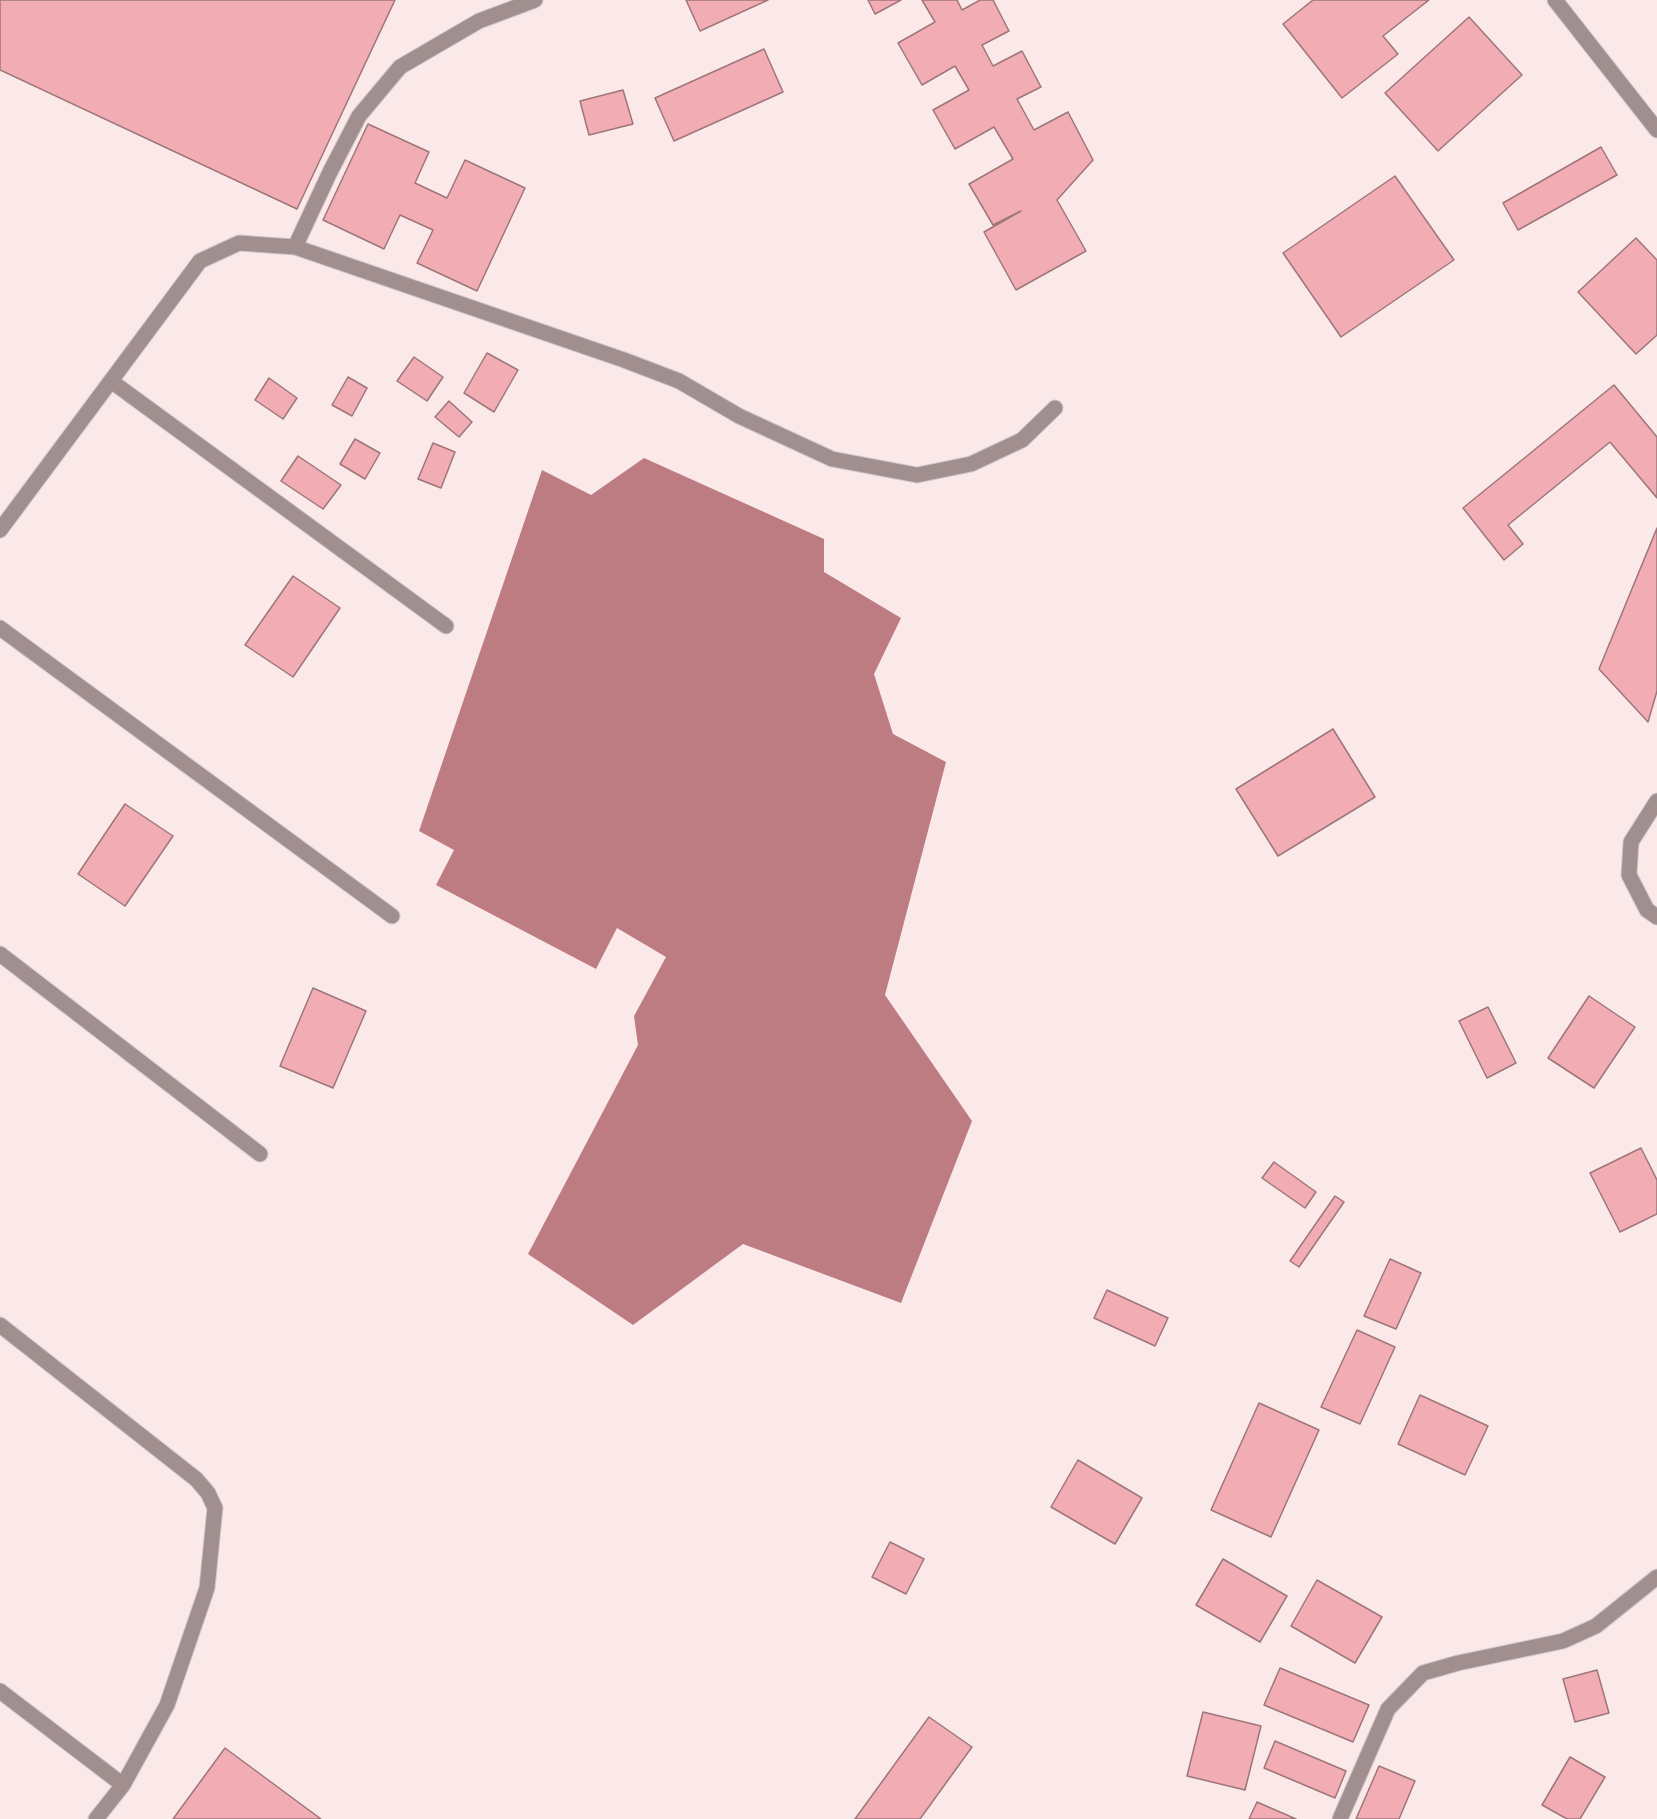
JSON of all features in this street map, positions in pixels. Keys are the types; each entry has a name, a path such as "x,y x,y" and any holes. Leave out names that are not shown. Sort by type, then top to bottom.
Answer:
{"street":[{"path":"295,247 359,116 400,67 479,21 535,0"},
{"path":"1555,0 1657,130"},
{"path":"0,530 200,261 239,243 295,247 624,360 679,381 739,416 832,459 917,475 971,464 1022,440 1056,408"},
{"path":"111,381 446,626"},
{"path":"0,628 392,916"},
{"path":"1657,801 1631,842 1629,875 1647,910 1657,917"},
{"path":"0,954 260,1154"},
{"path":"0,1325 196,1479 208,1493 215,1508 207,1588 167,1705 123,1785 96,1819"},
{"path":"1340,1819 1388,1709 1423,1673 1458,1663 1563,1641 1596,1626 1657,1577"},
{"path":"0,1691 123,1785"}],"shaded area":[{"path":"644,458 824,539 824,572 901,618 874,674 893,734 946,762 885,995 972,1121 901,1303 743,1244 633,1325 528,1254 638,1045 634,1016 666,957 617,928 596,969 436,885 454,850 419,831 542,470 591,495"}],"building":[{"path":"0,0 395,0 297,209 0,70"},
{"path":"686,0 768,0 700,31"},
{"path":"868,0 901,0 875,14"},
{"path":"922,0 957,0 962,10 980,0 993,0 1009,31 982,45 993,66 1022,51 1041,87 1017,99 1034,130 1068,112 1093,160 1057,200 1086,251 1016,290 984,232 1021,211 993,225 969,184 1013,159 994,127 955,149 933,110 969,90 955,66 922,85 898,43 935,22"},
{"path":"1313,0 1429,0 1383,36 1398,54 1342,98 1283,24"},
{"path":"1469,17 1522,75 1438,151 1385,93"},
{"path":"764,49 783,92 674,141 655,98"},
{"path":"623,90 633,124 589,135 580,101"},
{"path":"368,124 429,152 415,183 447,198 465,160 525,188 477,291 417,263 433,230 400,215 384,249 323,220"},
{"path":"1601,147 1617,175 1518,230 1503,203"},
{"path":"1395,176 1454,260 1341,337 1283,253"},
{"path":"1636,238 1657,260 1657,335 1636,354 1578,292"},
{"path":"487,353 518,370 494,412 464,393"},
{"path":"414,357 443,377 427,401 397,381"},
{"path":"348,377 367,388 352,416 332,405"},
{"path":"269,378 297,398 283,419 255,400"},
{"path":"1614,385 1657,437 1657,498 1610,442 1508,525 1523,544 1504,560 1463,508"},
{"path":"449,401 472,422 459,437 435,417"},
{"path":"355,439 380,453 365,479 340,464"},
{"path":"433,443 455,452 441,488 418,479"},
{"path":"298,456 341,485 323,509 281,481"},
{"path":"1657,528 1657,691 1648,722 1599,669"},
{"path":"293,576 340,608 293,677 245,645"},
{"path":"1333,729 1375,797 1278,856 1236,789"},
{"path":"125,804 173,836 125,906 78,874"},
{"path":"313,988 366,1011 333,1088 280,1066"},
{"path":"1589,996 1635,1027 1594,1088 1548,1058"},
{"path":"1488,1007 1516,1063 1487,1078 1459,1021"},
{"path":"1641,1148 1657,1180 1657,1214 1620,1232 1590,1173"},
{"path":"1274,1162 1316,1192 1305,1208 1262,1178"},
{"path":"1335,1196 1344,1202 1299,1267 1290,1261"},
{"path":"1390,1259 1421,1273 1396,1329 1364,1316"},
{"path":"1107,1290 1168,1318 1155,1346 1094,1318"},
{"path":"1357,1330 1395,1347 1360,1424 1321,1407"},
{"path":"1420,1395 1488,1426 1465,1475 1398,1444"},
{"path":"1259,1403 1319,1430 1271,1537 1211,1510"},
{"path":"1078,1460 1142,1498 1115,1544 1051,1507"},
{"path":"890,1542 924,1559 906,1594 872,1577"},
{"path":"1223,1559 1287,1596 1260,1642 1196,1605"},
{"path":"1317,1580 1382,1617 1355,1663 1291,1626"},
{"path":"1280,1668 1369,1705 1353,1742 1264,1705"},
{"path":"1597,1670 1609,1713 1575,1722 1563,1679"},
{"path":"1203,1712 1261,1726 1245,1790 1187,1776"},
{"path":"929,1717 972,1747 920,1819 855,1819"},
{"path":"1275,1741 1346,1771 1335,1798 1264,1768"},
{"path":"225,1748 321,1819 173,1819"},
{"path":"1570,1757 1605,1777 1580,1819 1567,1819 1542,1805"},
{"path":"1379,1766 1415,1781 1399,1819 1356,1819"},
{"path":"1257,1802 1296,1819 1249,1819"}]}
